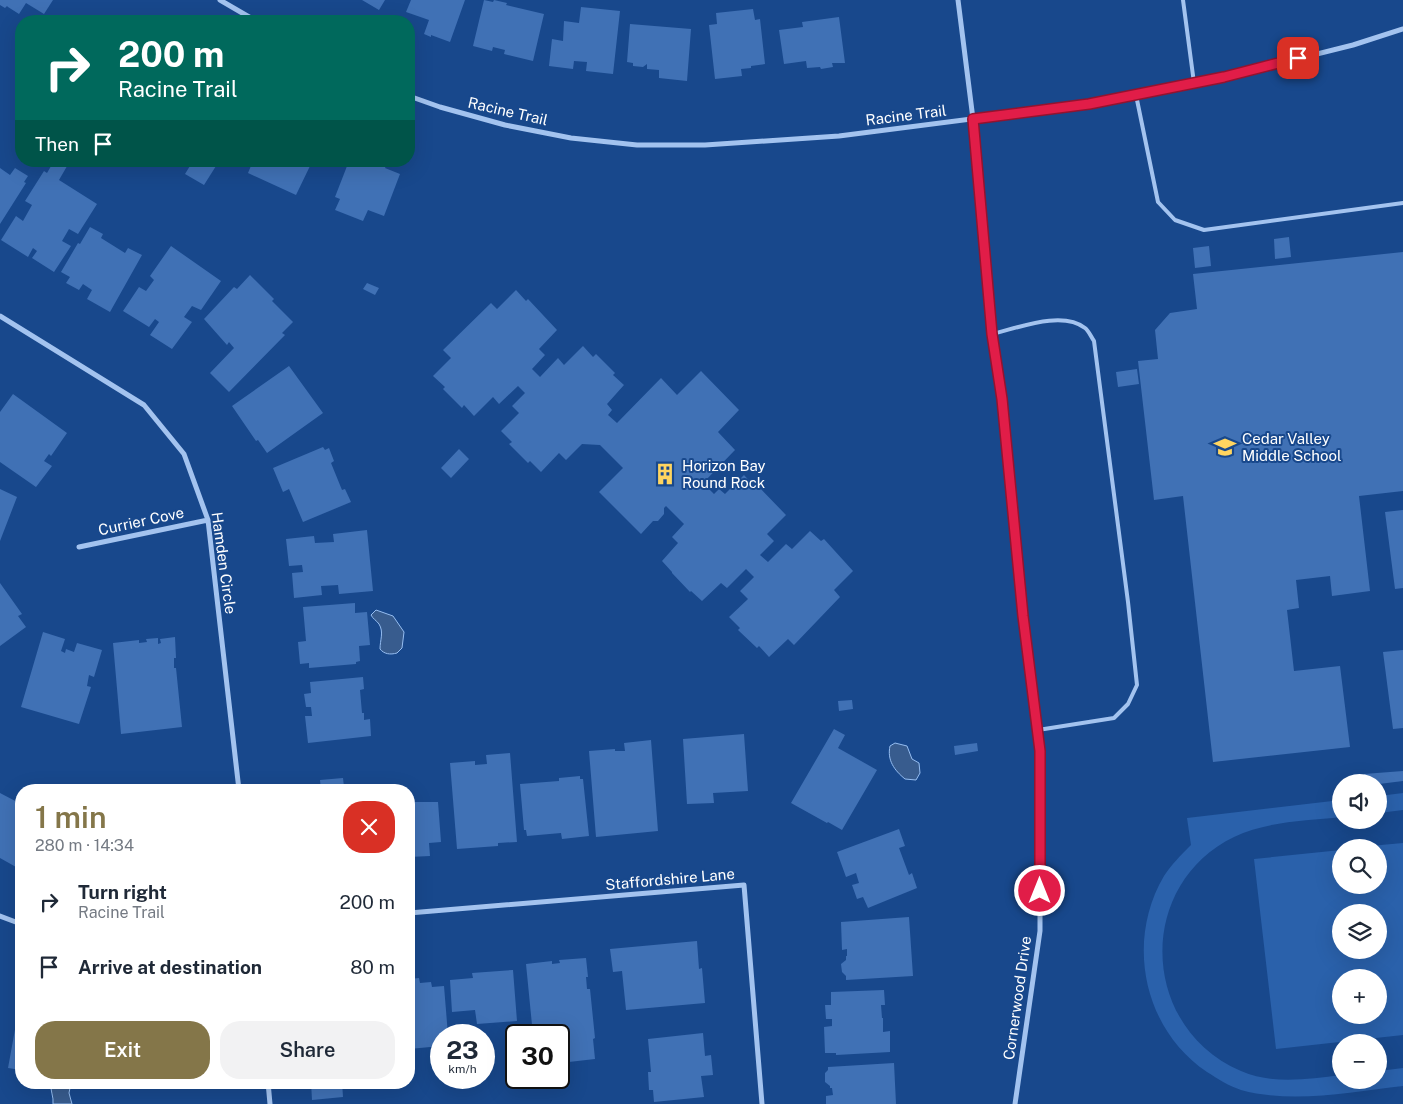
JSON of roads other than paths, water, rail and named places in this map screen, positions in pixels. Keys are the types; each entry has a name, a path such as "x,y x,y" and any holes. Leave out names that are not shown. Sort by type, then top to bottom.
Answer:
{"street":[{"path":"220,0 246,15"},
{"name":"Cornerwood Drive","path":"958,0 973,119 992,334 1002,399 1023,616 1040,751 1040,931 1015,1104"},
{"name":"Racine Trail","path":"415,98 505,125 571,138 638,144 705,145 839,136 1089,104 1194,83 1344,47 1403,29"},
{"name":"Hamden Circle","path":"0,316 144,405 184,454 208,520 237,784"},
{"name":"Currier Cove","path":"80,547 208,520"},
{"name":"Staffordshire Lane","path":"415,912 744,885 762,1104"},
{"path":"0,916 15,922"},
{"path":"269,1089 270,1104"}],"lane":[{"path":"1183,0 1194,83"},
{"path":"1136,94 1158,202 1175,220 1204,230 1403,203"},
{"path":"992,334 1049,320 1073,321 1087,329 1094,341 1128,602 1137,685 1128,704 1114,718 1038,730"}],"place":[{"name":"Cedar Valley Middle School","path":"1225,447"},
{"name":"Horizon Bay Round Rock","path":"665,474"}]}
